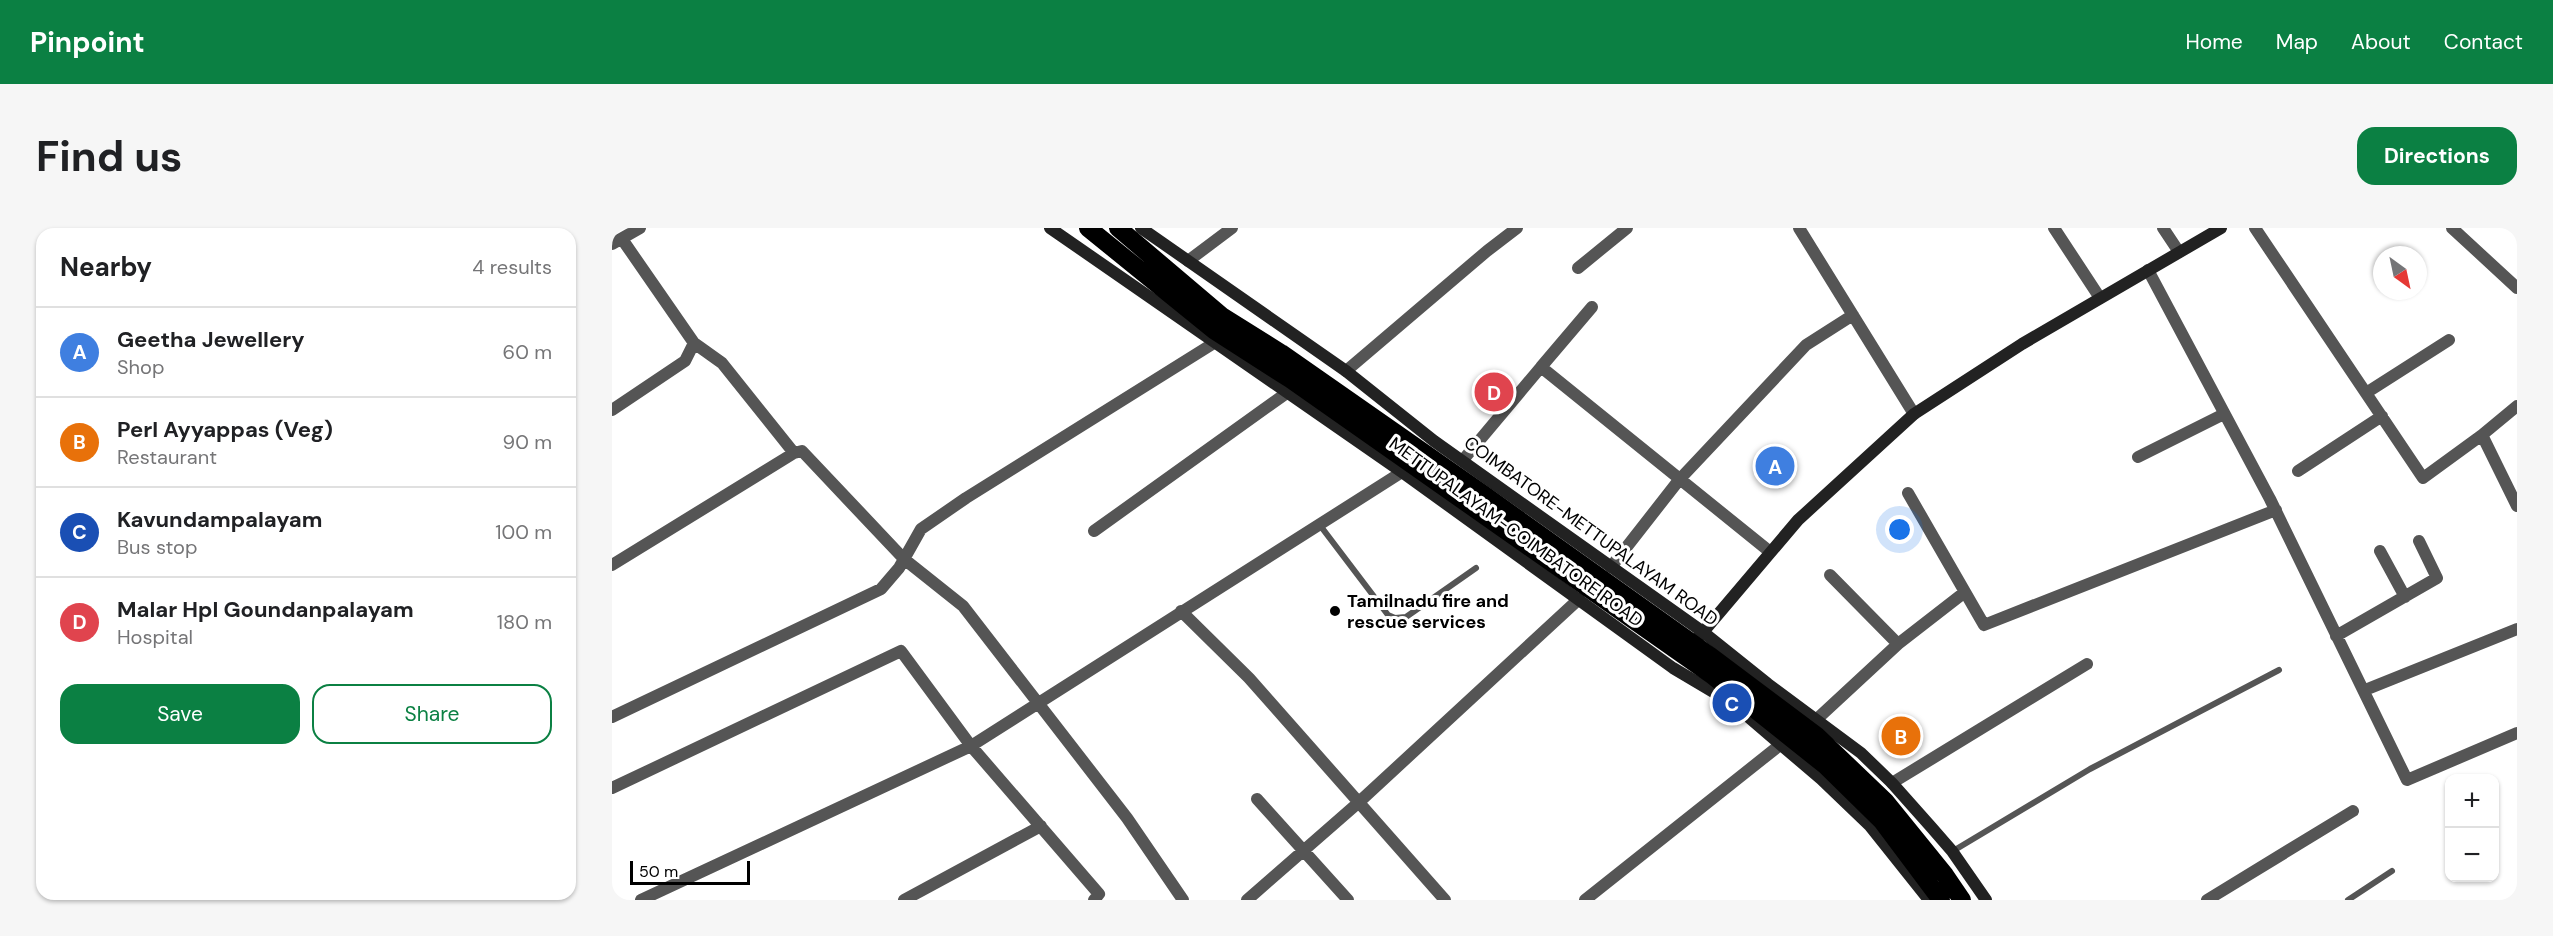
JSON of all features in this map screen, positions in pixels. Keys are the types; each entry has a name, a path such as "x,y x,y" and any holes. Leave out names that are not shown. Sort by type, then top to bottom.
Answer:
{"highway":[{"path":"1088,228 1215,331 1290,380 1713,676 1826,766 1882,821 1941,900"},
{"path":"1118,228 1222,316 1281,353 1483,494 1709,655 1817,736 1885,801 1945,875 1960,900"}],"main road":[{"name":"METTUPALAYAM-COIMBATORE ROAD","path":"1050,228 1402,472 1673,668 1732,703 1870,826 1929,900"},
{"name":"COIMBATORE-METTUPALAYAM ROAD","path":"1141,228 1346,371 1434,441 1703,632 1861,753 1892,783 1952,851 1986,900"},
{"path":"1673,668 1798,520 1914,414 2022,344 2221,228"},
{"path":"1960,900 1979,888"}],"street":[{"path":"640,228 617,241 694,344 722,363 794,453"},
{"path":"1188,261 1232,228"},
{"path":"1346,371 1486,251 1518,228"},
{"path":"1578,268 1626,228"},
{"path":"1799,228 1914,414"},
{"path":"2054,228 2100,298"},
{"path":"2163,228 2179,252"},
{"path":"2255,228 2423,478 2517,406"},
{"path":"2452,228 2517,288"},
{"path":"2148,270 2276,510 2407,780 2517,733"},
{"path":"1463,460 1592,307"},
{"path":"1611,567 1679,480 1806,345 1853,315"},
{"path":"2366,393 2449,340"},
{"path":"612,717 880,589 904,559 921,529 966,498 1214,343"},
{"path":"612,410 685,361 694,344"},
{"path":"1541,367 1770,551"},
{"path":"1094,531 1288,392"},
{"path":"2138,457 2224,414"},
{"path":"2298,471 2382,416"},
{"path":"2482,435 2517,506"},
{"path":"612,565 794,453 802,451 904,559 963,606 1127,818 1183,900"},
{"path":"641,900 971,746 1402,472"},
{"path":"1908,494 1984,625 2276,510"},
{"path":"2336,636 2437,578 2419,540"},
{"path":"2380,551 2405,597"},
{"path":"1830,574 1898,644"},
{"path":"1817,719 1898,644 1965,592"},
{"path":"1247,900 1358,803 1579,599"},
{"path":"1181,611 1250,678 1445,900"},
{"path":"2365,690 2517,629"},
{"path":"612,788 901,651 971,746 1099,894 1094,900"},
{"path":"1892,783 2087,664"},
{"path":"1586,900 1780,745"},
{"path":"1257,799 1348,900"},
{"path":"2207,900 2354,811"},
{"path":"904,900 1041,826"}],"lane":[{"path":"1319,523 1388,615 1395,618 1406,617 1476,568"},
{"path":"1952,851 2090,769 2279,670"},
{"path":"2349,900 2392,871"}],"place":[{"name":"Malar Hpl Goundanpalayam","path":"1494,392"},
{"name":"Geetha Jewellery","path":"1775,466"},
{"name":"Tamilnadu fire and rescue services","path":"1335,611"},
{"name":"Kavundampalayam","path":"1732,703"},
{"name":"Perl Ayyappas (Veg)","path":"1901,736"}]}
